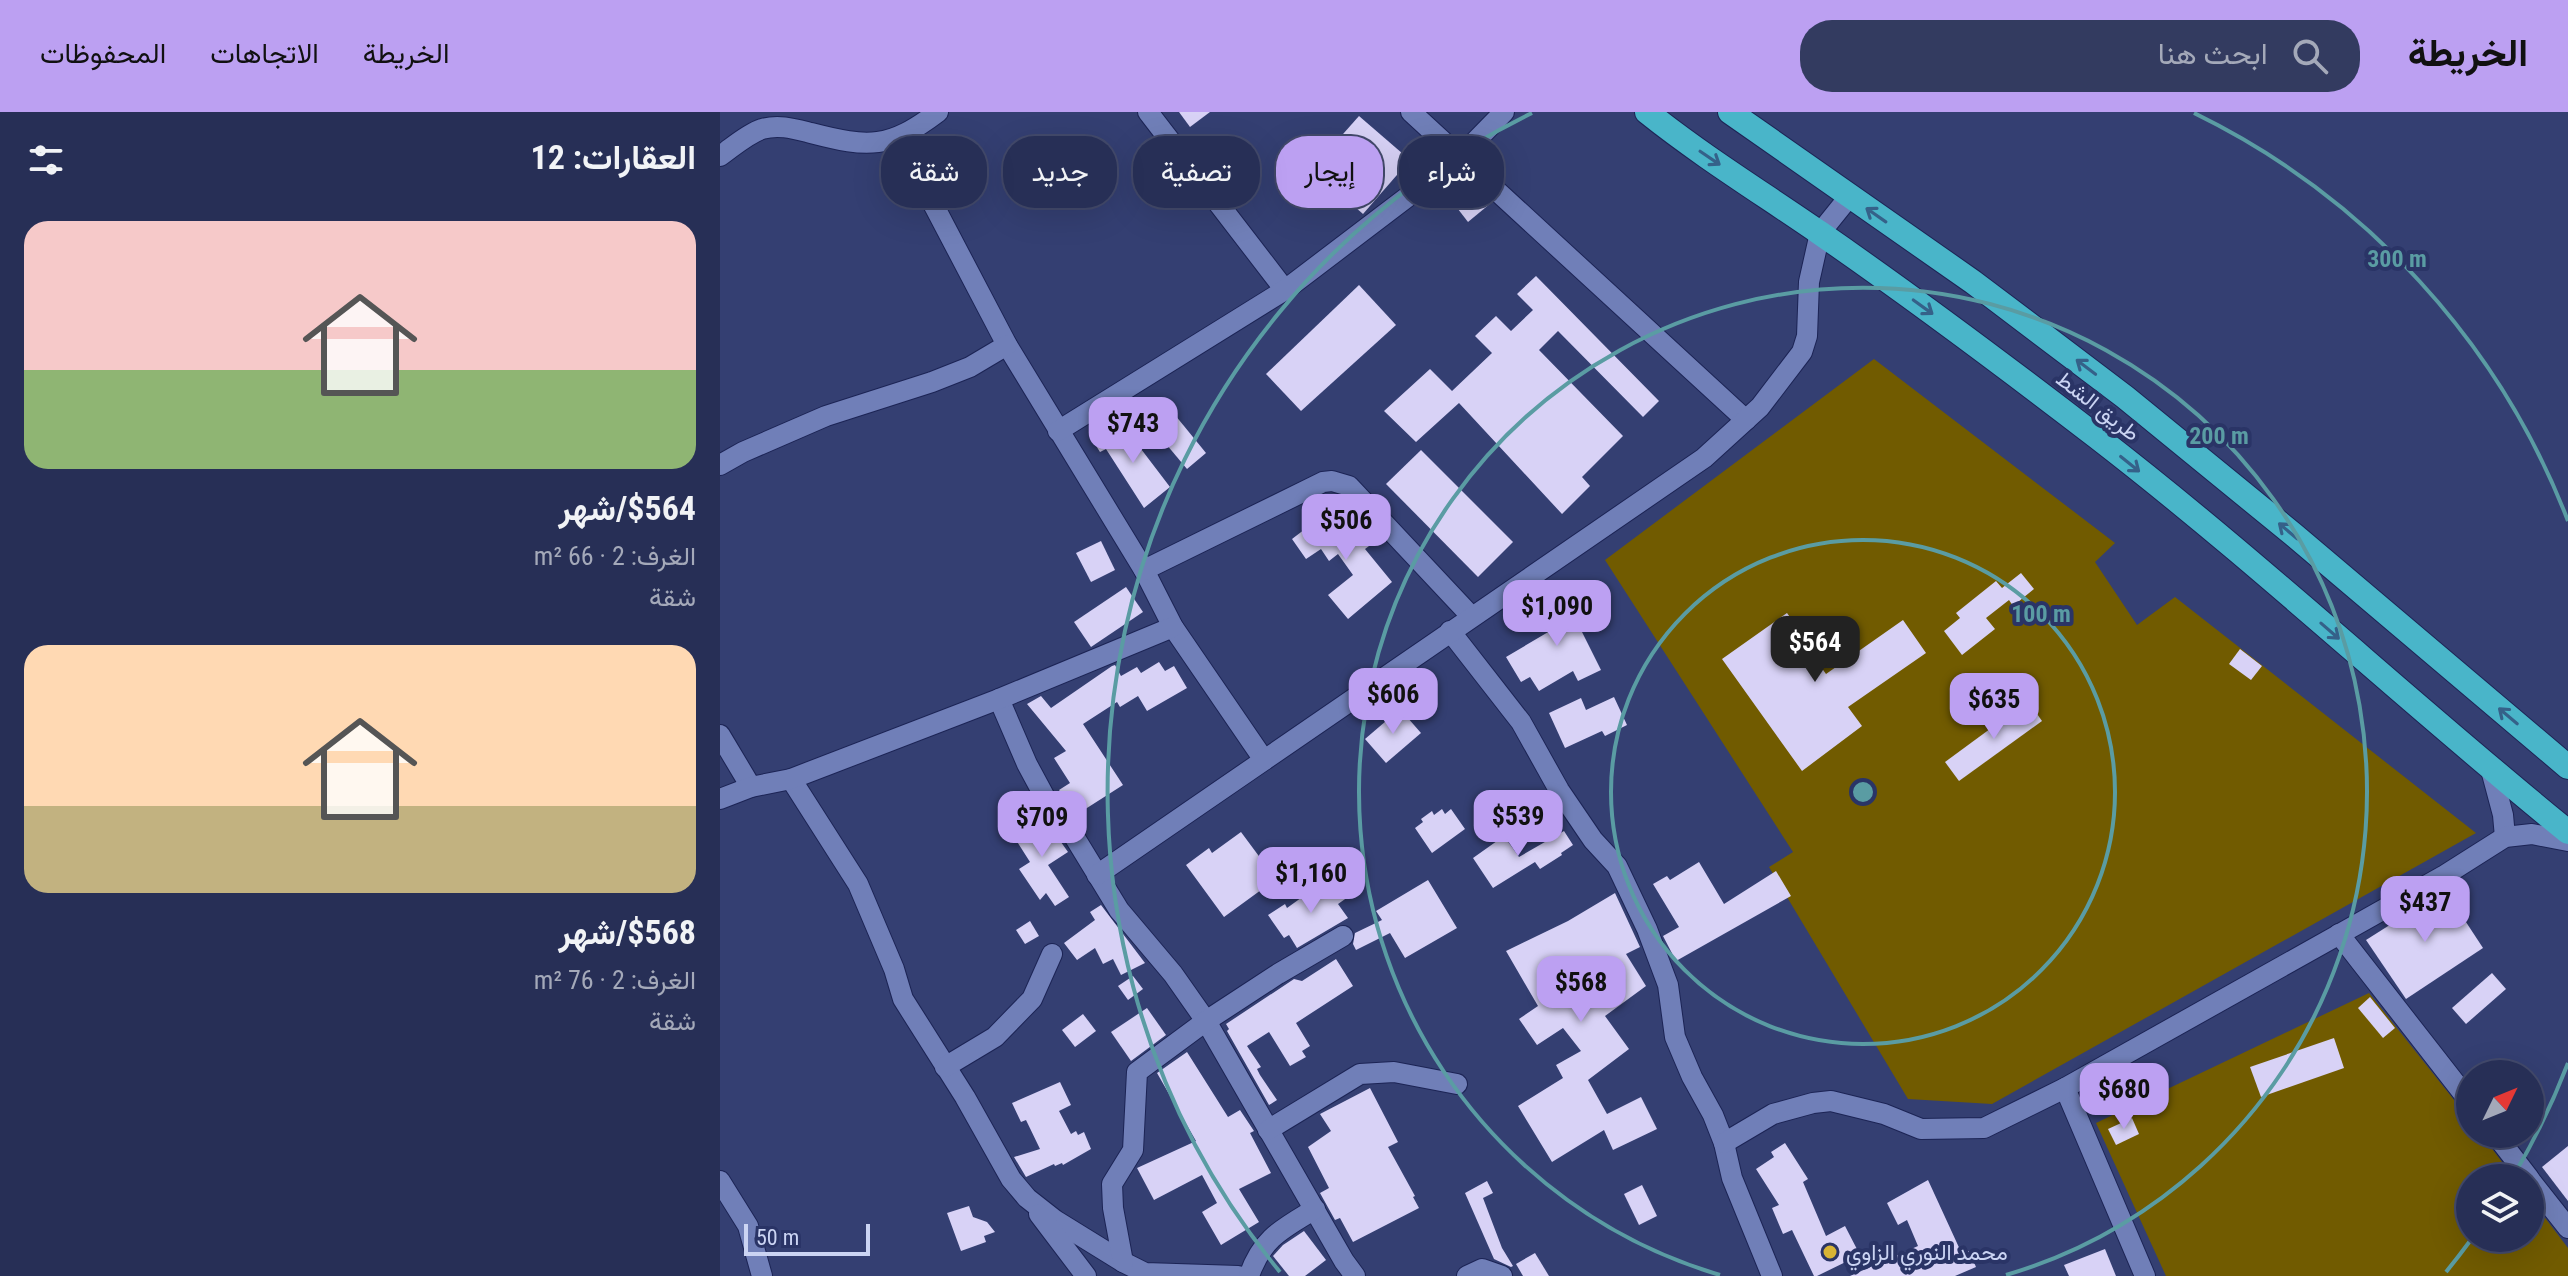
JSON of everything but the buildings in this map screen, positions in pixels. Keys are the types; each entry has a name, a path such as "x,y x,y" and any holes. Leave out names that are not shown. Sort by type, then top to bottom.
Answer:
{"highway":[{"name":"طريق الشط","path":"1647,112 1682,140 1820,233 1961,334 2099,438 2568,832"},
{"name":"طريق الشط","path":"1730,112 1973,282 2125,397 2294,535 2568,767"}],"street":[{"path":"900,136 938,112"},
{"path":"1148,112 1285,290"},
{"path":"1411,112 1437,136"},
{"path":"1481,136 1504,112"},
{"path":"720,156 754,133 773,127 788,127 862,143 881,142"},
{"path":"1504,197 1746,420"},
{"path":"1097,875 1704,458 1760,407 1802,352 1807,336 1809,282 1820,233 1849,197"},
{"path":"1058,431 1285,290 1399,203"},
{"path":"935,208 1007,345 1144,570 1173,627 1264,760"},
{"path":"720,465 826,416 970,367 1007,345"},
{"path":"1144,570 1323,482 1332,481 1349,486 1471,616"},
{"path":"720,799 751,787 791,779 999,699 1173,627"},
{"path":"1450,631 1521,722 1559,790 1593,840 1617,866 1647,929 1668,985 1675,1037 1724,1143 1732,1178 1772,1276"},
{"path":"999,699 1048,803 1072,833 1119,910 1173,974 1206,1021 1355,1276"},
{"path":"720,735 751,787"},
{"path":"2491,770 2503,815 2505,837"},
{"path":"791,779 858,884 894,969 903,999 965,1097 1011,1179 1086,1276"},
{"path":"1724,1143 1773,1114 1831,1101 1884,1114 1921,1129 1984,1128 2065,1088 2505,837 2532,834 2568,841"},
{"path":"2339,934 2456,1084"},
{"path":"1123,1262 1112,1184 1133,1150 1137,1072 1206,1021 1343,936"},
{"path":"945,1067 995,1037 1032,999 1052,954"},
{"path":"1268,1130 1360,1074 1394,1072 1457,1084"},
{"path":"2065,1088 2145,1276"},
{"path":"2506,1148 2518,1164"},
{"path":"720,1181 748,1226 762,1276"},
{"path":"1027,1198 1055,1220 1145,1273 1238,1276"},
{"path":"2544,1198 2568,1228"},
{"path":"1249,1276 1264,1244 1315,1209"},
{"path":"1467,1276 1482,1269 1502,1276"}],"shaded area":[{"path":"1874,359 2115,543 2095,562 2137,625 2175,597 2476,833 1992,1104 1908,1099 1769,867 1793,852 1605,560"},
{"path":"2369,993 2456,1102 2456,1148 2492,1148 2504,1164 2456,1164 2456,1252 2544,1252 2544,1216 2568,1248 2568,1276 2166,1276 2096,1123"}],"place":[{"name":"محمد النوري الزاوي","path":"1830,1252"}]}
